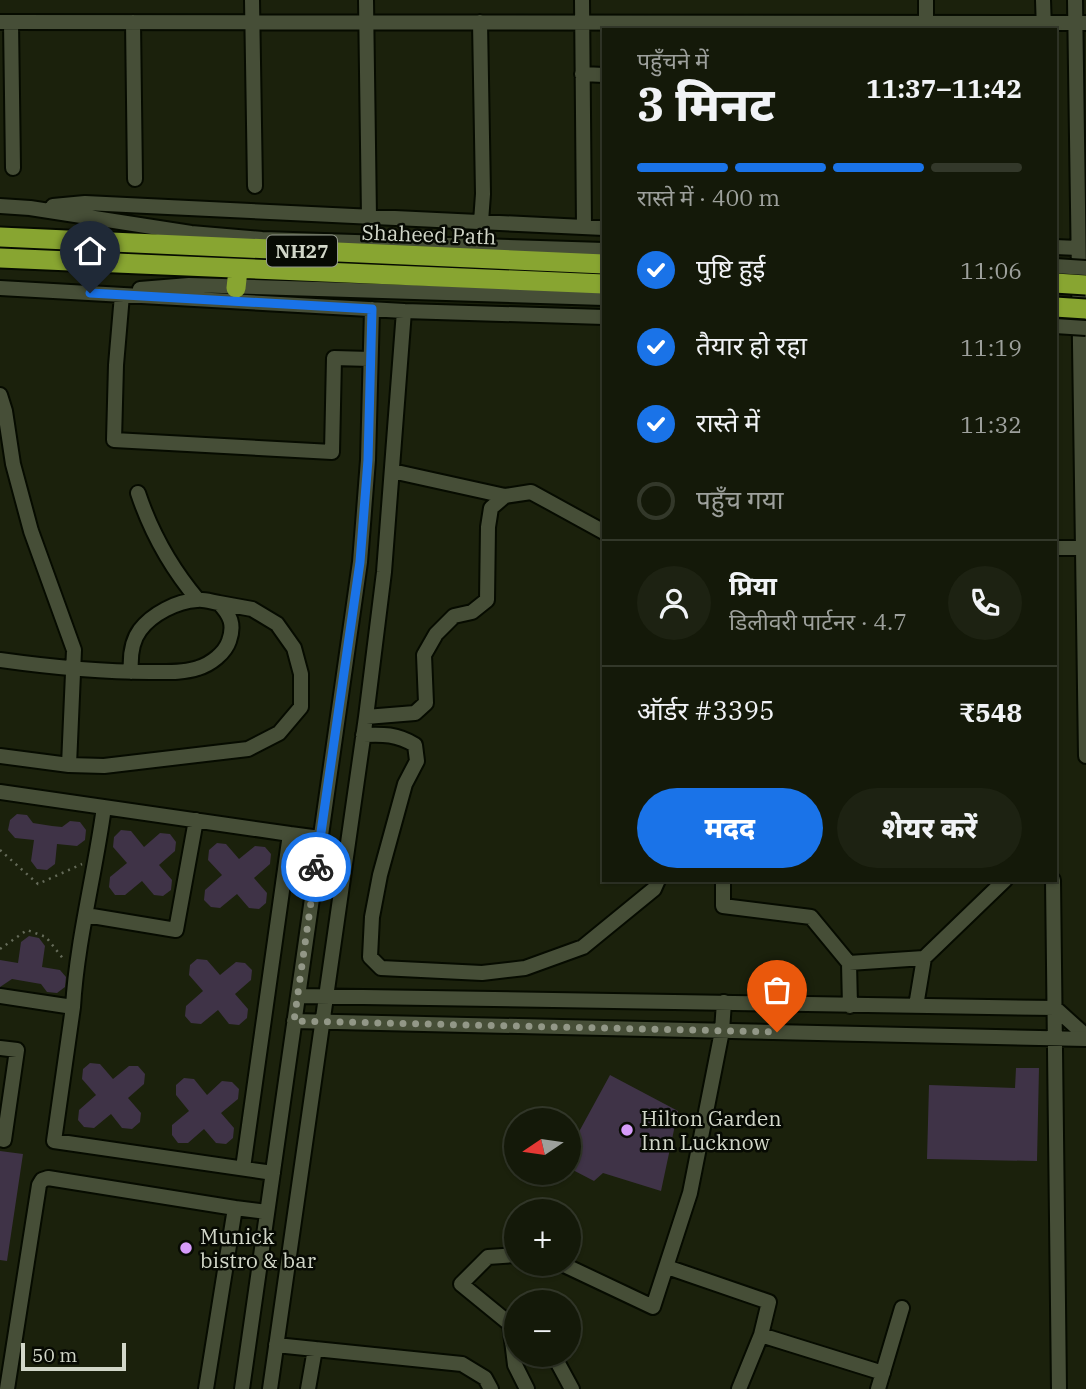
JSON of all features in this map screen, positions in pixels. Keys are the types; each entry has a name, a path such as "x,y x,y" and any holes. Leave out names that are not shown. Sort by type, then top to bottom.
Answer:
{"highway":[{"name":"Shaheed Path","path":"0,237 326,247 602,264"},
{"name":"Shaheed Path","path":"0,258 237,279 602,284"},
{"path":"1057,283 1086,285"},
{"path":"1057,307 1086,309"}],"street":[{"path":"252,0 255,186"},
{"path":"366,0 369,217"},
{"path":"582,0 584,227"},
{"path":"926,0 926,26"},
{"path":"1044,0 1044,26"},
{"path":"1074,0 1080,23 1078,248 1083,379 1082,548 1086,756"},
{"path":"13,167 6,22 582,22 825,26 1044,26 1080,23"},
{"path":"133,22 135,178"},
{"path":"480,22 483,194 481,222"},
{"path":"582,74 602,75"},
{"path":"30,208 85,203 602,228"},
{"path":"0,206 30,208 200,234 326,247 602,250"},
{"path":"200,209 196,223 200,234"},
{"path":"1057,247 1078,248"},
{"path":"1057,266 1086,268"},
{"path":"90,293 237,279 602,298"},
{"path":"0,288 404,311 602,317"},
{"path":"122,295 116,365 114,440 332,452 334,358 370,359"},
{"path":"242,1389 360,562 368,460 372,309"},
{"path":"270,1389 366,717 384,572 404,311"},
{"path":"1057,326 1086,328"},
{"path":"0,396 13,464 31,531 74,650 69,765"},
{"path":"392,471 505,496 531,492 602,531"},
{"path":"138,493 146,517 165,553 180,579 198,600"},
{"path":"366,717 415,713 426,703 424,655 436,634 454,616 472,612 487,600 488,527 491,508 505,496"},
{"path":"1057,548 1082,548"},
{"path":"0,756 69,765 104,766 248,749 279,733 301,707 301,674 294,648 277,624 252,609 198,600 172,606 140,630 130,659 131,672"},
{"path":"0,660 73,670 172,672 196,669 226,649 233,630 230,616 219,603"},
{"path":"363,735 387,734 403,738 415,745 417,753 417,761 405,784 391,831 372,917 370,957 382,968 482,973 525,968 583,947 654,889 657,882"},
{"path":"0,792 320,838"},
{"path":"104,807 75,974 73,1007 54,1141 273,1173"},
{"path":"86,915 176,930 196,820"},
{"path":"243,1168 290,834"},
{"path":"723,882 723,906 811,917 849,963 850,1006"},
{"path":"916,1006 924,958 1003,882"},
{"path":"1054,882 1059,1389"},
{"path":"849,963 924,958"},
{"path":"0,996 73,1007"},
{"path":"298,996 1055,1008 1086,1037"},
{"path":"581,1273 653,1307 690,1193 722,1031 724,1002"},
{"path":"294,1021 1086,1037"},
{"path":"0,1048 17,1050 5,1140 0,1139"},
{"path":"7,1389 39,1185 42,1180 48,1178 267,1212"},
{"path":"206,1389 235,1208"},
{"path":"504,1256 488,1257 461,1284 504,1318"},
{"path":"667,1267 769,1302 761,1335 739,1389"},
{"path":"878,1389 902,1308"},
{"path":"761,1335 883,1373"},
{"path":"276,1345 462,1364 485,1378 491,1389"},
{"path":"308,1389 314,1349"},
{"path":"516,1367 527,1389"},
{"path":"560,1367 572,1389"}],"path":[{"path":"0,850 38,884 97,857"},
{"path":"0,949 27,930 46,937 75,974"}],"building":[{"path":"17,814 27,815 33,823 52,826 62,827 70,821 80,822 86,830 85,840 77,846 57,844 55,864 47,870 37,869 31,861 34,840 15,838 8,830 10,820"},
{"path":"121,830 131,831 144,847 160,833 170,834 176,842 175,851 159,865 172,880 171,890 163,896 154,895 142,881 125,895 115,895 109,887 110,877 127,863 113,847 114,837"},
{"path":"217,843 226,844 239,859 255,846 265,847 271,854 270,864 254,878 267,893 266,903 259,909 249,908 237,894 220,908 211,907 204,900 205,890 222,875 208,860 209,850"},
{"path":"29,936 39,938 45,946 42,967 60,970 66,977 65,987 57,993 47,992 41,984 12,979 0,987 0,960 18,963 21,942"},
{"path":"197,959 207,960 220,975 236,962 245,963 252,970 251,980 235,994 248,1009 247,1018 239,1025 229,1024 218,1010 201,1024 191,1023 185,1016 186,1006 203,991 189,975 190,965"},
{"path":"90,1063 100,1064 113,1079 129,1066 138,1066 145,1074 144,1084 128,1098 141,1113 140,1122 132,1129 122,1128 111,1114 94,1128 84,1127 78,1120 79,1110 96,1095 82,1079 83,1069"},
{"path":"1016,1068 1039,1068 1037,1161 927,1159 929,1085 1015,1088"},
{"name":"Hilton Garden Inn Lucknow","path":"610,1075 678,1111 661,1191 603,1173 594,1181 581,1174 581,1128"},
{"path":"184,1078 194,1079 207,1095 222,1081 232,1082 239,1089 238,1099 221,1113 234,1128 233,1138 226,1144 216,1143 204,1129 188,1143 178,1143 172,1135 172,1125 189,1111 176,1095 176,1085"},
{"path":"0,1151 23,1154 7,1261 0,1260"}],"way so far":[{"path":"316,867 294,1021 777,1032"}],"place":[{"name":"Hilton Garden Inn Lucknow","path":"627,1130"},
{"name":"Munick bistro & bar","path":"186,1248"}],"route":[{"path":"90,293 372,309 368,460 360,562 316,867"}]}
